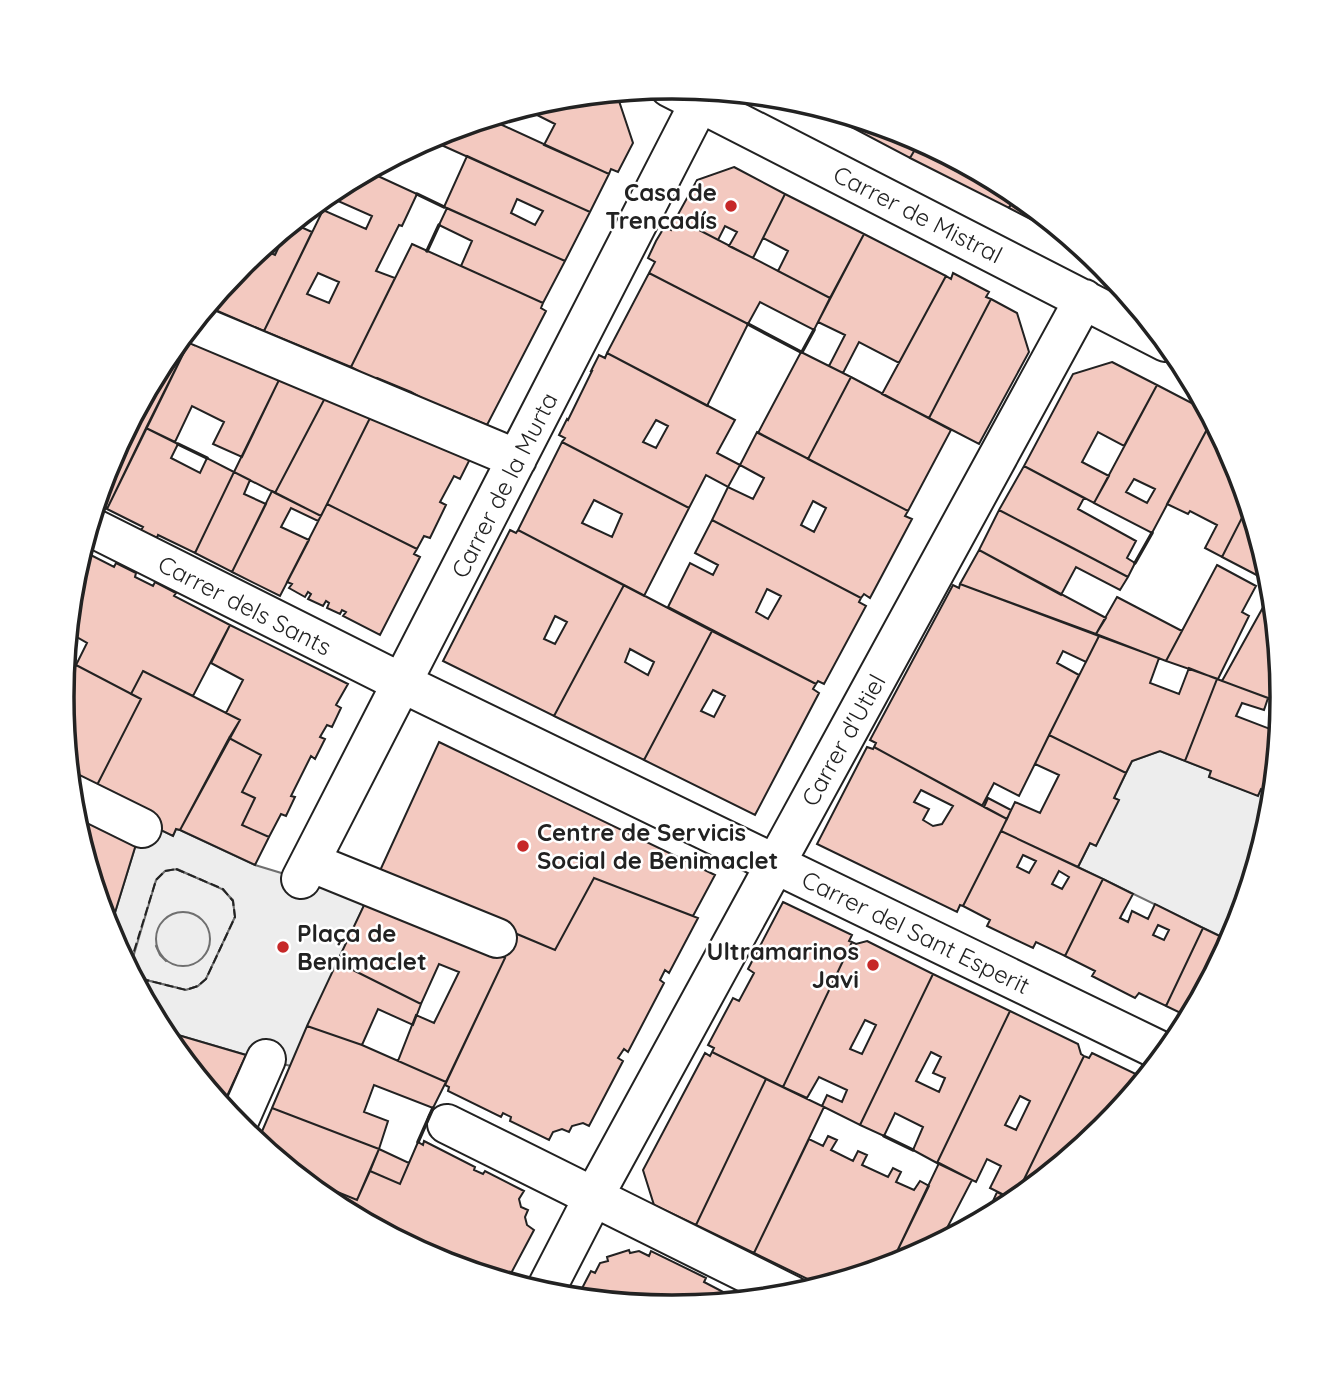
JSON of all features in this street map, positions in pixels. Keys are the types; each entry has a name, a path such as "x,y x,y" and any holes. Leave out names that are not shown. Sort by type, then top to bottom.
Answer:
{"street":[{"name":"Carrer de la Murta","path":"497,938 305,871 517,459 689,99"},
{"name":"Carrer de Mistral","path":"705,100 1144,330"},
{"name":"Carrer d'Utiel","path":"549,1283 594,1196 1084,299"},
{"path":"202,327 517,459"},
{"name":"Carrer dels Sants","path":"97,530 402,683"},
{"name":"Carrer del Sant Esperit","path":"402,683 1155,1048"},
{"path":"83,799 142,828"},
{"path":"242,1113 265,1059"},
{"path":"447,1124 774,1286"}],"shaded area":[{"path":"1160,751 1211,771 1209,777 1257,795 1262,789 1249,852 1219,936 1078,867 1090,843 1096,845 1118,800 1114,798 1132,761"},
{"name":"Plaça de Benimaclet","path":"145,822 173,836 176,829 180,830 255,865 367,899 291,1066 178,1035 143,976 146,980 186,990 198,986 206,979 235,917 233,900 222,889 177,869 165,871 156,880 133,957 115,914"},
{"path":"176,869 223,889 233,901 235,917 206,979 198,986 186,990 146,980 133,956 156,880 165,871","holes":["194,915 202,922 209,936 166,961 160,955 156,946"]},
{"path":"183,912 202,920 210,939 202,958 183,966 164,958 156,939 164,920"}],"building":[{"path":"619,101 633,143 618,172 611,169 609,174 544,145 555,124 536,114"},
{"path":"501,124 609,174 590,212 442,145"},
{"path":"851,127 914,151 910,158"},
{"path":"914,151 936,161 971,179 1011,205 1009,208 910,158"},
{"path":"467,156 590,212 565,261 444,207","holes":["517,199 543,211 535,225 511,213"]},
{"name":"Casa de Trencadís","path":"734,167 785,194 753,258 729,246 737,232 725,226 718,240 676,218 697,180"},
{"path":"378,176 417,194 376,271 395,278 351,367 264,331 322,212 324,211 366,229 372,216 338,201","holes":["318,273 339,282 329,303 307,294"]},
{"path":"785,194 864,234 830,298 778,271 788,251 763,238"},
{"path":"1011,205 1031,219 1009,208"},
{"path":"447,208 565,261 543,303 461,266 472,241 439,225"},
{"path":"676,218 830,298 814,330 760,302 748,324 649,273 655,262 648,258 656,241 665,226 671,230"},
{"path":"302,227 312,232 264,331 216,310 271,253 275,255 280,245"},
{"path":"864,234 946,276 899,363 859,342 843,373 829,366 845,335 818,322"},
{"path":"412,244 543,303 541,308 546,311 487,425 444,407 443,410 411,392 377,378 375,380 351,367"},
{"path":"649,273 748,324 707,406 607,353"},
{"path":"953,273 989,292 986,297 991,299 929,418 882,394 946,276 951,279"},
{"path":"991,299 1017,313 1029,352 979,444 929,418"},
{"path":"196,339 279,380 242,457 213,444 224,422 192,406 175,442 146,428 186,349 190,343 194,345"},
{"path":"186,349 107,509 105,505 135,433"},
{"path":"801,352 851,377 808,459 758,433"},
{"path":"607,353 735,420 717,453 740,465 728,487 706,475 689,508 562,442 565,438 559,435 599,355 605,358","holes":["656,420 668,426 656,448 643,442"]},
{"path":"1112,362 1157,385 1124,446 1098,432 1082,462 1109,476 1094,503 1024,466 1073,374"},
{"path":"851,377 951,430 908,511 808,459"},
{"path":"279,380 325,398 275,493 234,472"},
{"path":"1157,385 1192,403 1207,430 1152,533 1094,503","holes":["1134,479 1155,489 1147,503 1126,492"]},
{"path":"325,398 370,418 321,516 275,493"},
{"path":"370,418 456,454 459,451 471,457 460,479 454,476 440,502 446,505 430,538 424,536 417,549 327,504"},
{"path":"146,428 178,444 171,458 200,473 207,458 234,472 195,553 158,535 157,538 148,534 141,530 143,527 107,509"},
{"path":"1207,430 1224,468 1242,518 1222,557 1205,548 1217,525 1190,511 1188,514 1167,504"},
{"path":"757,432 908,511 905,516 912,519 870,598 864,594 861,598 712,520 728,487 753,499 764,478 740,465","holes":["813,501 826,508 814,532 801,525"]},
{"path":"562,442 689,508 644,596 518,530","holes":["594,500 622,514 612,537 582,523"]},
{"path":"1024,466 1084,498 1078,509 1136,541 1127,558 1135,563 1128,577 999,510"},
{"path":"234,472 250,480 244,494 266,504 232,572 195,553"},
{"path":"272,491 321,516 318,521 291,508 281,527 309,540 280,596 232,572"},
{"path":"327,504 417,549 414,554 420,557 380,635 343,616 346,612 342,610 340,614 327,608 329,603 326,601 323,606 308,599 311,594 308,592 305,597 289,588 292,584 287,582"},
{"path":"999,510 1128,577 1120,590 1076,567 1061,595 979,550"},
{"path":"1242,518 1257,575 1222,557"},
{"path":"712,520 861,598 859,602 866,606 824,684 818,681 816,684 668,607 690,563 713,575 718,565 695,553","holes":["767,589 781,596 768,619 756,612"]},
{"path":"510,530 516,533 518,530 624,585 554,716 443,661","holes":["555,616 567,622 555,644 544,639"]},
{"path":"979,550 1106,618 1096,634 960,584"},
{"path":"91,555 114,567 116,563 153,586 155,582 176,593 174,596 230,625 193,696 143,671 131,694 76,665 87,643 77,637"},
{"path":"1217,565 1256,586 1242,612 1249,616 1218,679 1166,661"},
{"path":"960,584 1099,636 1086,662 1063,651 1057,663 1079,675 1019,796 994,783 982,806 874,747 876,743 870,740 953,585 959,588"},
{"path":"624,585 712,631 644,760 554,716","holes":["630,649 654,662 648,675 625,662"]},
{"path":"1117,597 1182,631 1166,661 1096,634"},
{"path":"1262,608 1270,699 1222,681"},
{"path":"230,625 348,684 336,705 341,708 332,727 327,725 320,737 325,739 315,759 311,756 291,796 295,797 286,816 281,814 269,837 242,825 255,798 242,792 261,755 229,738 240,720 226,713 243,680 211,663"},
{"path":"712,631 816,684 813,689 819,693 755,815 644,760","holes":["713,690 725,696 714,717 701,711"]},
{"path":"1099,636 1159,658 1150,683 1179,694 1189,668 1217,679 1185,761 1160,751 1132,761 1126,773 1049,735"},
{"path":"76,665 141,699 95,789 81,786 75,736"},
{"path":"143,671 240,720 180,830 176,829 173,836 95,798 95,789 141,699 131,694"},
{"path":"1217,679 1268,698 1264,710 1242,703 1236,716 1268,728 1264,775 1258,796 1209,777 1211,771 1185,761"},
{"path":"1049,735 1126,773 1114,798 1119,800 1096,846 1090,843 1078,867 1001,831 1015,802 1040,813 1059,775 1035,764"},
{"path":"229,738 261,755 242,792 255,798 242,825 269,837 255,865 180,830"},
{"name":"Centre de Servicis Social de Benimaclet","path":"439,742 715,875 693,916 594,878 555,950 378,875"},
{"path":"867,747 874,747 1007,819 963,906 960,905 957,912 817,844","holes":["921,790 953,806 942,824 933,826 923,820 929,809 914,802"]},
{"path":"988,798 1011,810 1007,819 984,807"},
{"path":"85,816 137,841 115,914"},
{"path":"1001,831 1103,879 1065,956 1036,942 1033,948 987,926 990,920 963,906","holes":["1023,855 1036,861 1029,873 1017,867","1059,871 1069,877 1062,889 1052,884"]},
{"path":"594,878 698,918 669,973 665,970 660,980 664,983 628,1052 624,1049 618,1058 623,1061 589,1126 583,1123 572,1126 569,1132 562,1129 553,1132 549,1140 510,1121 511,1117 503,1113 501,1117 448,1091 449,1087 445,1085 505,958 501,956 512,932 555,950"},
{"path":"1103,879 1133,894 1120,918 1128,922 1132,911 1148,919 1155,904 1203,928 1166,1006 1139,993 1135,998 1092,976 1095,971 1065,956","holes":["1158,925 1169,930 1164,940 1153,935"]},
{"path":"367,899 505,958 446,1082 398,1061 416,1015 434,1023 459,972 439,964 421,1004 337,962"},
{"path":"783,902 852,935 849,941 852,942 783,1087 712,1052 714,1048 708,1045 733,998 739,1001 754,973 748,969"},
{"path":"1203,928 1219,936 1179,1012 1166,1006"},
{"path":"867,941 933,974 860,1125 822,1106 827,1095 842,1102 847,1090 819,1077 807,1098 783,1087 852,942 856,944","holes":["865,1020 876,1025 862,1054 850,1049"]},
{"path":"337,962 421,1004 413,1025 378,1009 362,1045 307,1026"},
{"path":"933,974 1010,1011 937,1163 913,1150 923,1127 895,1113 884,1136 860,1125","holes":["931,1052 941,1057 933,1073 945,1078 939,1092 916,1081"]},
{"path":"1010,1011 1078,1044 1084,1056 1024,1180 1003,1195 990,1188 1001,1166 987,1159 976,1182 937,1163","holes":["1020,1096 1030,1101 1016,1130 1005,1125"]},
{"path":"307,1026 362,1045 446,1082 433,1108 374,1085 364,1112 388,1121 379,1149 272,1108"},
{"path":"178,1035 246,1055 227,1096"},
{"path":"712,1052 766,1079 696,1225 654,1205 643,1170 705,1053 710,1056"},
{"path":"1092,1053 1135,1074 1066,1147 1024,1180 1084,1056 1089,1058"},
{"path":"766,1079 824,1107 754,1253 696,1225"},
{"path":"272,1108 379,1149 357,1200 335,1191 262,1132"},
{"path":"828,1136 837,1140 831,1150 853,1161 858,1151 867,1155 862,1165 888,1177 893,1168 901,1172 896,1182 914,1190 920,1181 929,1186 898,1250 808,1279 754,1253 809,1139 823,1146"},
{"path":"424,1141 475,1167 474,1170 483,1174 485,1171 524,1191 519,1199 521,1207 528,1210 525,1217 527,1225 534,1230 511,1273 407,1233 335,1191 357,1200 370,1171 400,1184 418,1142 423,1145"},
{"path":"379,1149 409,1163 400,1184 370,1171"},
{"path":"939,1163 972,1180 948,1227 898,1250"},
{"path":"629,1250 630,1253 639,1251 649,1256 651,1251 706,1278 704,1282 724,1293 632,1294 582,1288 591,1271 595,1273 600,1263 608,1261 607,1257"}],"fence":[{"path":"144,977 186,990 198,986 206,979 235,917 233,901 223,889 176,869"},
{"path":"133,956 156,880 165,871 176,869"}],"wall":[{"path":"417,194 444,207"},
{"path":"427,251 439,225"},
{"path":"748,324 801,352"},
{"path":"802,352 814,330"},
{"path":"178,444 207,458"},
{"path":"1135,563 1152,533"},
{"path":"418,1142 433,1108"},
{"path":"884,1136 913,1150"}],"place":[{"name":"Casa de Trencadís","path":"731,206"},
{"name":"Centre de Servicis Social de Benimaclet","path":"523,846"},
{"name":"Plaça de Benimaclet","path":"283,947"},
{"name":"Ultramarinos Javi","path":"873,965"}]}
